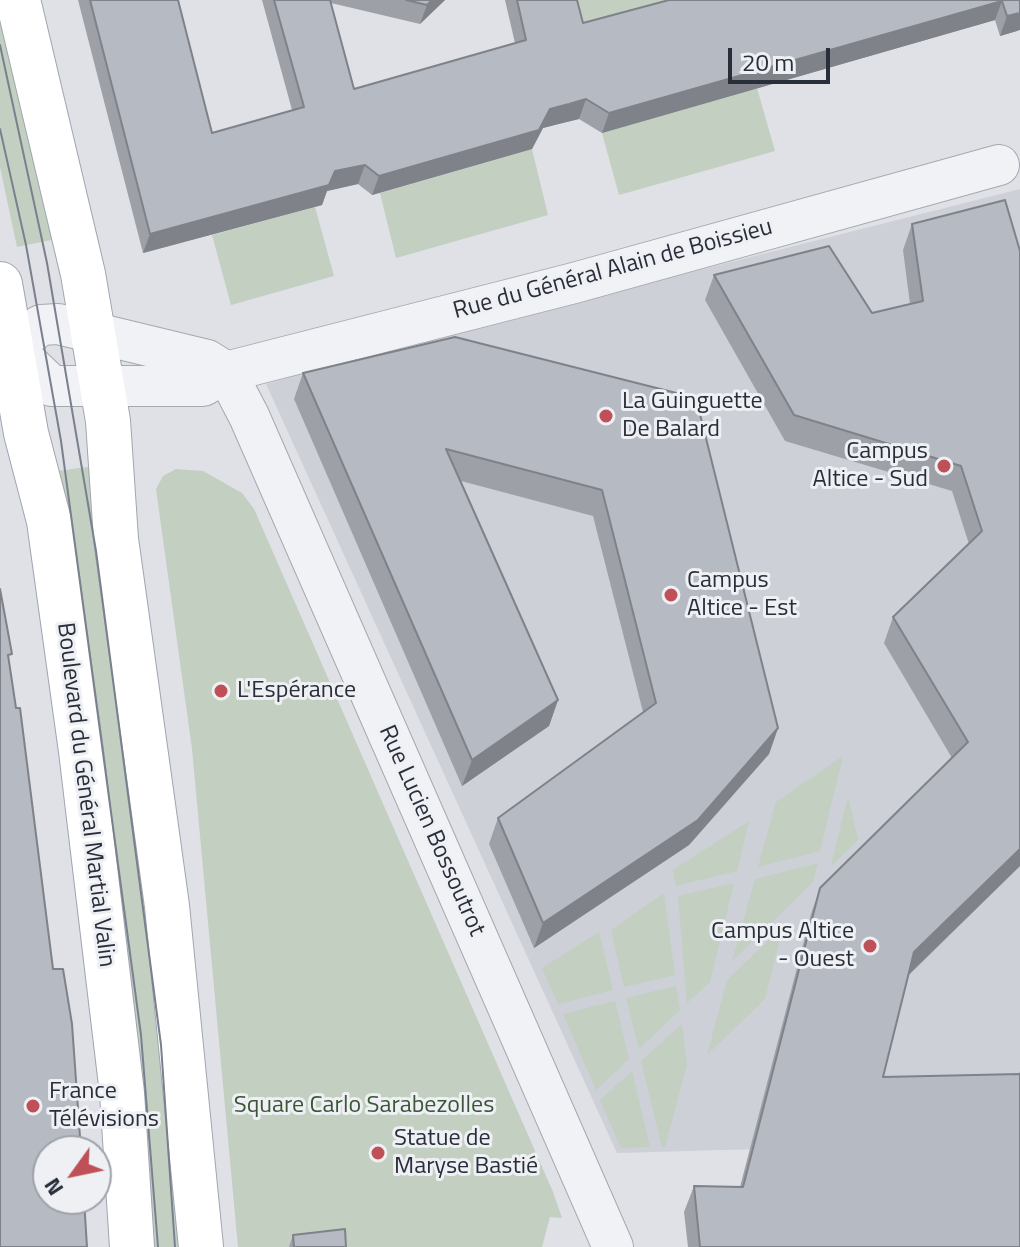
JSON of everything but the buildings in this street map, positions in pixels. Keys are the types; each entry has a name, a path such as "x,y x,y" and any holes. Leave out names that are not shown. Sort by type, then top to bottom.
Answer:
{"main road":[{"path":"18,0 60,171 107,337 114,386 116,539 167,906 201,1247"},
{"name":"Boulevard du Général Martial Valin","path":"0,284 5,346 49,521 81,751 122,1093 132,1247"}],"street":[{"name":"Rue du Général Alain de Boissieu","path":"114,386 203,386 226,372 574,283 999,165"},
{"path":"114,386 52,386 5,346 41,325 58,324 207,360 226,372"},
{"name":"Rue Lucien Bossoutrot","path":"226,372 249,416 613,1247"}],"shaded area":[{"path":"1020,189 1020,1153 793,1148 617,1153 266,384 363,355"}],"green space":[{"path":"0,0 56,239 17,247 0,167"},
{"path":"565,0 736,0 576,42"},
{"path":"757,88 775,151 619,195 602,133"},
{"path":"532,149 548,215 396,258 380,193"},
{"path":"315,207 334,276 231,305 212,235"},
{"path":"95,466 189,1247 148,1247 57,471"},
{"name":"Square Carlo Sarabezolles","path":"176,469 203,471 242,493 254,509 553,1192 562,1218 550,1217 542,1247 238,1247 192,749 156,489 163,476"},
{"path":"843,756 820,851 758,867 776,802"},
{"path":"848,796 858,840 831,866"},
{"path":"749,821 737,871 676,886 673,870"},
{"path":"818,863 813,882 732,961 755,879"},
{"path":"734,883 710,982 687,1003 678,896"},
{"path":"664,893 675,975 624,987 611,930"},
{"path":"783,927 765,999 707,1055 727,980"},
{"path":"599,932 613,990 558,1004 542,968"},
{"path":"676,986 680,1010 639,1049 626,998"},
{"path":"615,1001 629,1059 596,1090 563,1014"},
{"path":"682,1024 687,1064 665,1147 662,1147 641,1061"},
{"path":"632,1071 650,1147 621,1148 600,1100"}],"tram line":[{"path":"0,45 47,263 96,551 161,1045 175,1247"},
{"path":"0,129 26,245 61,441 141,1035 158,1247"}],"place":[{"name":"La Guinguette De Balard","path":"606,416"},
{"name":"Campus Altice - Sud","path":"944,466"},
{"name":"Campus Altice - Est","path":"671,595"},
{"name":"L'Espérance","path":"221,691"},
{"name":"Campus Altice - Ouest","path":"870,946"},
{"name":"France Télévisions","path":"33,1106"},
{"name":"Statue de Maryse Bastié","path":"378,1153"}]}
